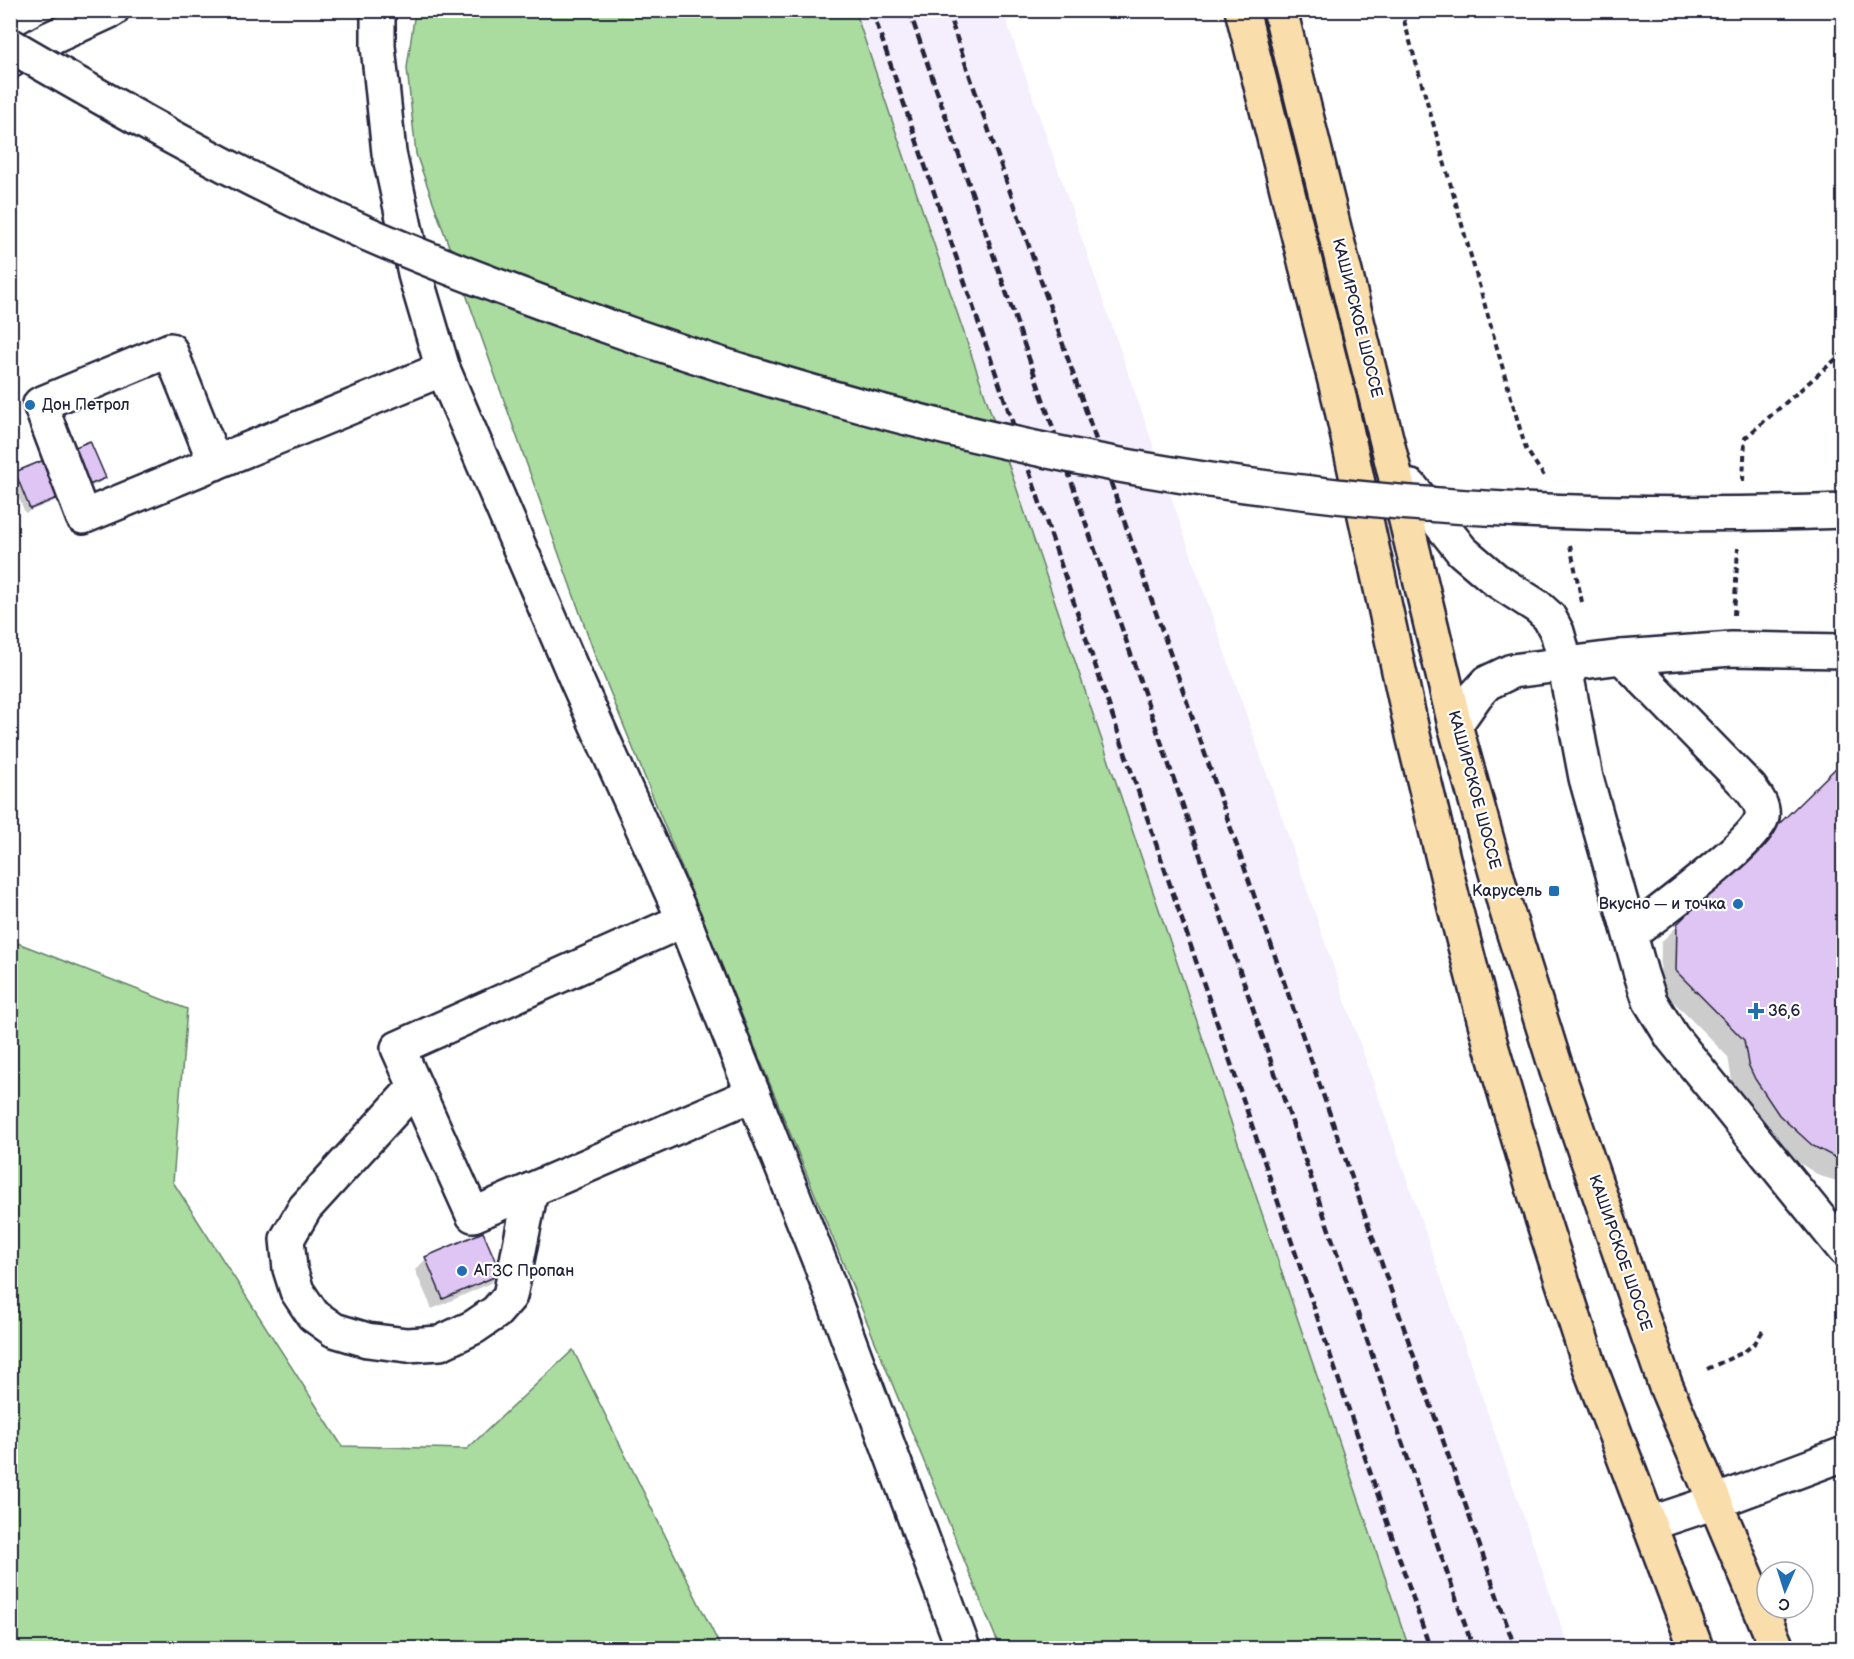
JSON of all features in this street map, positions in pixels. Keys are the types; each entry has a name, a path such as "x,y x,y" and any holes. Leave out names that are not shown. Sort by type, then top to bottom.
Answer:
{"main road":[{"path":"1242,10 1340,401 1418,757 1487,1031 1591,1370 1696,1648"},
{"name":"КАШИРСКОЕ ШОССЕ","path":"1280,10 1455,725 1505,905 1557,1071 1665,1384 1777,1648"}],"street":[{"path":"10,62 51,38 112,10"},
{"path":"378,10 378,46 389,153 416,278 443,369 576,679 684,920 821,1265 963,1648"},
{"path":"10,45 123,111 232,168 367,234 510,291 648,341 789,386 889,413 976,435 1132,467 1340,496 1524,510 1628,514 1844,511"},
{"path":"215,463 170,350 40,404 83,517 215,463 443,369"},
{"path":"1392,462 1462,551 1496,580 1538,606 1549,617 1557,632 1586,778 1650,1001 1660,1019 1695,1065 1844,1249"},
{"path":"1455,725 1476,694 1487,683 1512,670 1564,666 1622,657 1732,649 1844,651"},
{"path":"1622,657 1750,788 1762,810 1762,817 1755,829 1719,864 1631,934"},
{"path":"684,920 398,1048 473,1215 753,1094"},
{"path":"415,1087 305,1208 287,1239 290,1269 297,1291 313,1315 334,1330 367,1340 407,1345 440,1343 474,1327 496,1312 510,1296 531,1190"},
{"path":"1649,1524 1844,1454"}],"path":[{"path":"1401,10 1526,449 1547,482"},
{"path":"1567,537 1583,605"},
{"path":"1707,1369 1744,1353 1755,1343 1764,1329"}],"shaded area":[{"path":"855,11 1003,11 1569,1648 1409,1648"}],"green space":[{"path":"415,11 855,11 1409,1648 1000,1648 595,655 416,154 407,68"},
{"path":"10,940 187,1009 173,1182 342,1446 467,1449 573,1350 721,1648 11,1648"}],"building":[{"path":"90,441 106,478 30,509 15,472"},
{"path":"1844,760 1844,1162 1813,1146 1779,1115 1755,1079 1748,1064 1744,1040 1676,971 1677,924"},
{"path":"483,1232 501,1274 443,1299 425,1257"}],"railway":[{"path":"872,10 1430,1648"},
{"path":"909,10 1473,1648"},
{"path":"947,10 1515,1648"}],"place":[{"name":"Дон Петрол","path":"30,405"},
{"name":"Карусель","path":"1554,891"},
{"name":"Вкусно — и точка","path":"1738,904"},
{"name":"36,6","path":"1756,1011"},
{"name":"АГЗС Пропан","path":"462,1271"}]}
